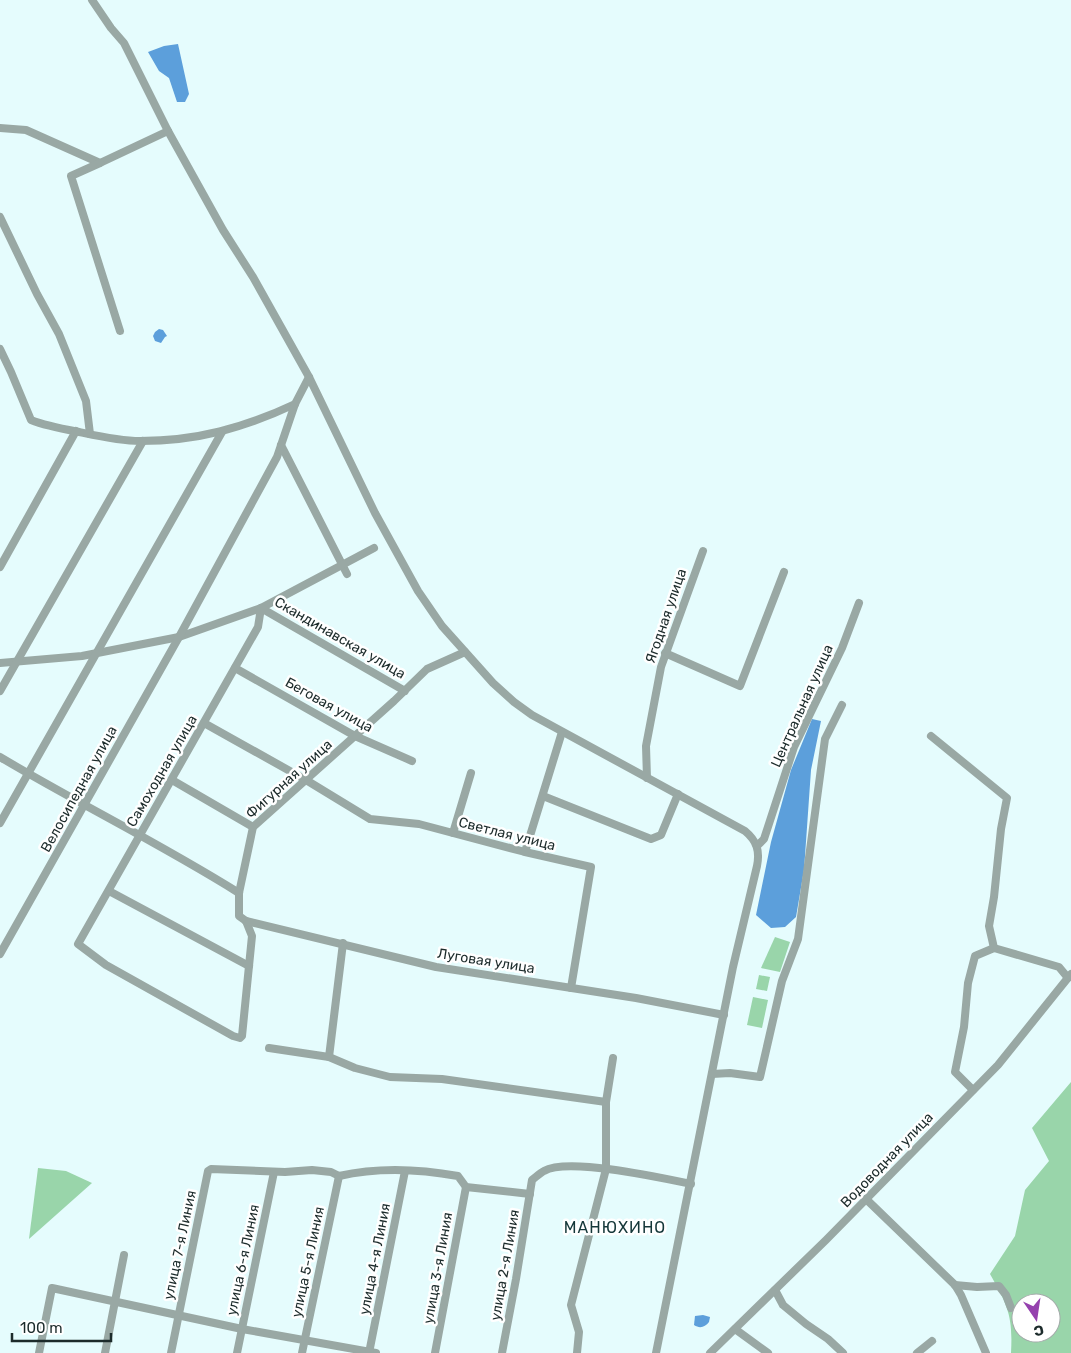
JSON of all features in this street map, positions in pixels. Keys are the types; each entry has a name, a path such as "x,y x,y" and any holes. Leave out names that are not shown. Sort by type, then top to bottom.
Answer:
{"street":[{"path":"92,0 111,28 124,42 168,131 222,230 253,277 309,377 375,513 407,573 429,608 493,683 514,702 562,732 745,831 757,846 759,858 733,966 656,1353"},
{"path":"0,128 26,130 100,163"},
{"path":"120,331 71,176 168,131"},
{"path":"0,217 37,294 60,334 86,401 90,434"},
{"path":"0,350 31,420 90,434 143,441 195,437 222,432 295,404"},
{"name":"Велосипедная улица","path":"0,954 179,637 277,457 295,404 309,377"},
{"path":"0,567 76,431"},
{"path":"0,823 222,432"},
{"path":"0,691 143,441"},
{"path":"281,446 347,574"},
{"path":"0,663 96,654 179,637 262,608 374,548"},
{"name":"Ягодная улица","path":"646,778 646,746 661,667 703,551"},
{"path":"665,653 740,686 784,572"},
{"name":"Центральная улица","path":"757,846 764,839 794,747 842,648 858,603"},
{"name":"Самоходная улица","path":"240,1038 233,1036 115,969 78,944 258,627 262,608"},
{"name":"Скандинавская улица","path":"262,608 405,691"},
{"name":"Фигурная улица","path":"240,1038 242,1036 252,936 246,921 239,916 239,893 253,827 427,669 465,652"},
{"name":"Беговая улица","path":"235,668 355,736 412,761"},
{"path":"712,1074 760,1077 782,981 798,939 826,739 842,705"},
{"name":"Светлая улица","path":"204,723 306,780 370,819 419,824 591,867 571,988"},
{"path":"525,852 562,732"},
{"path":"931,736 1007,798 1001,829 989,926 994,948"},
{"path":"0,757 84,806 141,835 239,893"},
{"path":"453,833 471,773"},
{"path":"172,780 253,827"},
{"path":"543,796 651,839 661,835 678,794"},
{"path":"109,890 249,966"},
{"name":"Луговая улица","path":"246,921 436,967 636,998 724,1016"},
{"path":"329,1057 343,943"},
{"path":"973,1090 955,1072 964,1027 968,983 975,956 994,948 1059,967 1069,976"},
{"name":"Водоводная улица","path":"710,1353 998,1065 1069,976"},
{"path":"269,1048 329,1057 355,1068 390,1077 442,1078 564,1094 606,1102"},
{"path":"577,1353 580,1332 571,1304 606,1169 606,1102 613,1058"},
{"name":"улица 2-я Линия","path":"502,1353 532,1180 545,1170 562,1166 606,1169"},
{"name":"улица 7-я Линия","path":"171,1353 208,1171 212,1169 274,1172"},
{"path":"606,1169 691,1184"},
{"path":"274,1172 312,1170 331,1172 339,1176 363,1172 436,1172 458,1176 466,1186 530,1194"},
{"name":"улица 4-я Линия","path":"372,1353 405,1171"},
{"name":"улица 6-я Линия","path":"237,1353 274,1172"},
{"name":"улица 5-я Линия","path":"302,1353 339,1176"},
{"name":"улица 3-я Линия","path":"435,1353 466,1186"},
{"path":"866,1199 956,1286 986,1353"},
{"path":"105,1353 124,1255"},
{"path":"956,1286 999,1286 1006,1295 1010,1308"},
{"path":"39,1353 52,1288 242,1329 372,1353"},
{"path":"775,1290 783,1305 828,1339 843,1353"},
{"path":"735,1329 768,1353"},
{"path":"918,1353 932,1341"}],"green space":[{"path":"775,937 790,942 780,972 761,968"},
{"path":"759,975 770,977 767,991 756,989"},
{"path":"753,997 768,1000 762,1028 747,1025"},
{"path":"1071,1082 1071,1353 1011,1353 1011,1343 1061,1343 1061,1293 1011,1293 1011,1330 1005,1303 990,1274 1015,1236 1025,1190 1049,1161 1032,1128"},
{"path":"38,1168 66,1171 92,1183 29,1239"}],"water":[{"path":"178,44 189,94 185,102 177,102 169,78 159,71 148,52 164,46"},
{"path":"159,329 163,330 167,336 161,343 155,341 153,336"},
{"path":"812,719 821,721 811,770 804,870 796,917 785,927 771,928 756,915 771,842 791,770"},
{"path":"703,1315 710,1317 709,1322 700,1327 694,1325 695,1316"}],"district":[{"name":"МАНЮХИНО","path":"615,1227"}]}
